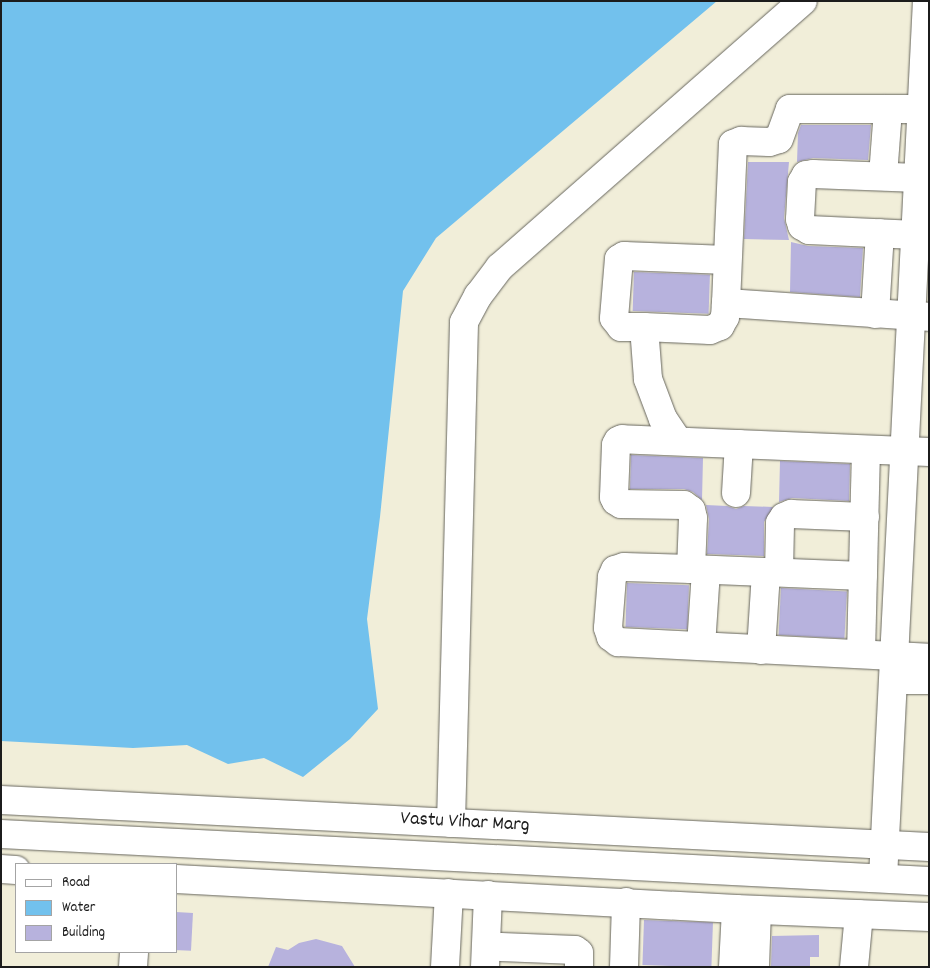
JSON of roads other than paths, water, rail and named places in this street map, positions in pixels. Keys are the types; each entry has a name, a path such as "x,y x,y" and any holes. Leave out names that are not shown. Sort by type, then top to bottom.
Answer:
{"street":[{"path":"451,823 464,322 478,296 500,267 803,1"},
{"path":"883,878 895,668 917,452 920,317 916,235 918,178 925,109 927,1"},
{"path":"727,260 624,256 619,259 614,318 621,327 710,330 720,326 725,317 726,303 733,144 740,141 769,142 779,139 790,109 925,109"},
{"path":"883,176 888,109"},
{"path":"916,235 808,230 802,226 800,219 802,182 806,175 918,178"},
{"path":"875,314 880,234"},
{"path":"726,303 920,317"},
{"path":"644,327 648,379 663,419 678,441"},
{"path":"701,646 698,569 691,510 684,505 621,504 614,497 616,445 618,441 622,439 678,441 917,452"},
{"path":"736,493 739,444"},
{"path":"861,654 866,450"},
{"path":"761,650 780,523 784,517 791,514 865,517"},
{"path":"863,576 624,568 615,570 612,578 608,628 611,637 618,642 861,654 929,680"},
{"path":"895,668 929,658"},
{"name":"Vastu Vihar Marg","path":"1,800 929,847"},
{"name":"Vastu Vihar Marg","path":"1,834 929,881"},
{"path":"1,869 15,870"},
{"path":"178,878 747,910 929,918"},
{"path":"445,967 449,893"},
{"path":"488,895 493,957 575,950 579,953 579,967"},
{"path":"624,967 626,902"},
{"path":"733,967 747,910"},
{"path":"747,910 756,967"},
{"path":"854,967 859,914"},
{"path":"133,967 134,953"}],"water":[{"path":"1,1 717,1 436,238 403,291 380,517 367,619 378,709 350,739 303,777 264,758 228,764 187,745 133,748 1,741"}]}
